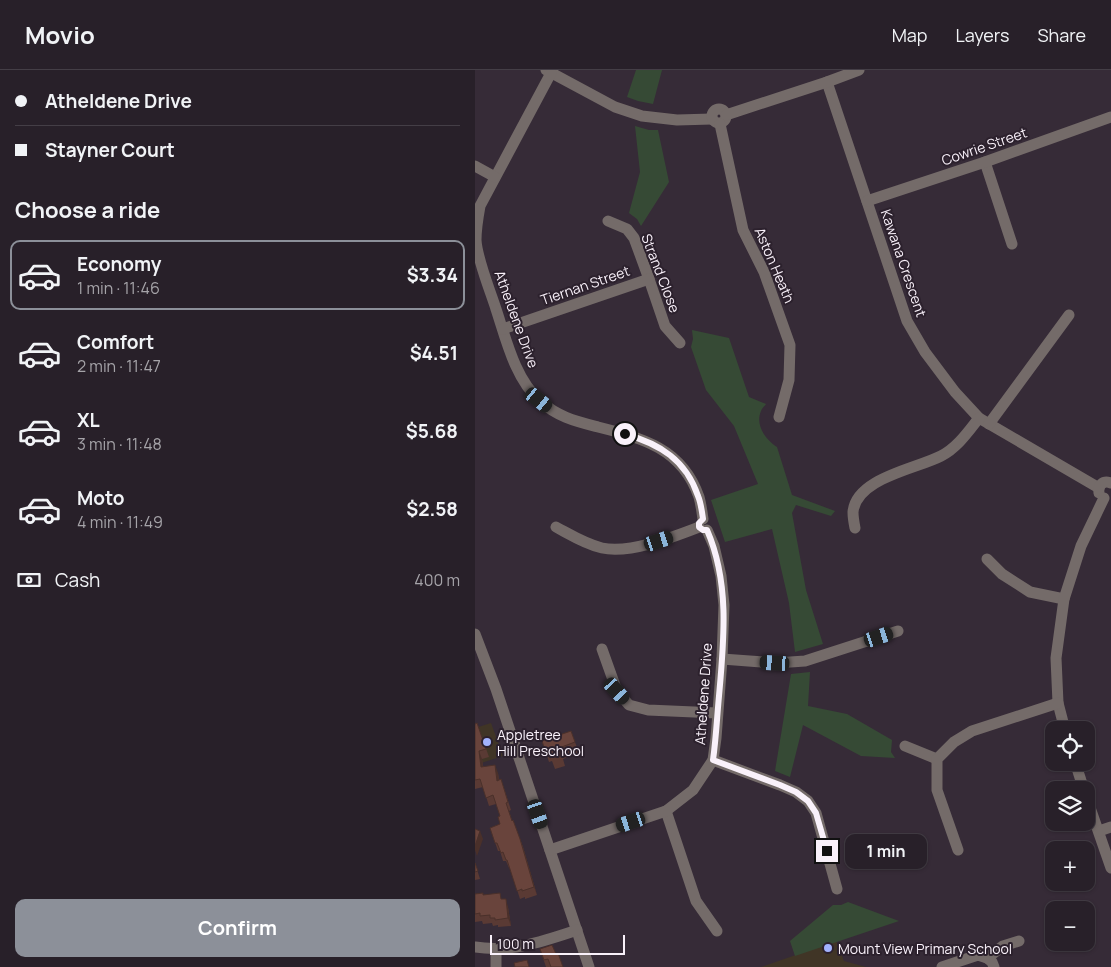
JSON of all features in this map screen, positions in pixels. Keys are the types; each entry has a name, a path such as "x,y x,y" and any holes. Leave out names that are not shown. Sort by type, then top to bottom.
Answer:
{"street":[{"path":"548,72 615,107 641,116 677,120 719,119 827,82 853,71"},
{"name":"Atheldene Drive","path":"548,72 480,206 476,241 503,329 521,377 529,389 551,410 564,418 578,423 639,438 662,449 684,469 699,498 703,526 714,546 721,576 723,606 717,738 713,760 693,790 666,811 550,850"},
{"name":"Kawana Crescent","path":"827,82 907,321 925,352 955,392 984,421 1105,495"},
{"name":"Cowrie Street","path":"867,201 985,162 1111,117"},
{"name":"Aston Heath","path":"719,119 743,230 764,272 790,345 789,380 779,417"},
{"path":"985,162 1012,244"},
{"path":"475,166 495,177"},
{"name":"Strand Close","path":"608,222 627,229 634,238 665,326 680,343"},
{"name":"Tiernan Street","path":"503,329 649,279"},
{"path":"855,528 853,512 857,500 865,491 883,478 925,463 953,448 984,421 1069,316"},
{"path":"1063,721 1058,703 1056,658 1064,599 1081,546 1105,495 1103,483 1111,483"},
{"path":"556,528 585,543 604,548 623,549 642,546 703,526"},
{"path":"987,559 1001,574 1030,592 1064,599"},
{"path":"722,660 775,663 805,661 898,631"},
{"path":"475,634 496,688 589,967"},
{"path":"602,649 617,691 629,704 648,710 717,713"},
{"path":"958,850 937,790 937,759 954,742 972,731 1058,703"},
{"path":"905,746 937,759"},
{"path":"713,760 780,785 796,792 808,801 816,813 837,889"},
{"path":"666,811 696,902 717,931"},
{"path":"1095,821 1111,868"},
{"path":"1099,832 1111,827"},
{"path":"475,947 496,949 531,944 577,930"},
{"path":"942,967 978,955 991,962 1003,946 1019,941"},
{"path":"496,949 496,967"}],"shaded area":[{"name":"Appletree Hill Preschool","path":"491,723 503,756 475,765 475,728"},
{"name":"Mount View Primary School","path":"836,941 844,961 866,967 761,967"}],"green space":[{"path":"636,70 662,70 653,104 627,97"},
{"path":"635,126 649,130 658,130 669,182 641,226 637,219 629,213 640,172"},
{"path":"692,330 729,338 749,397 766,404 759,416 760,426 765,436 777,447 792,495 835,511 831,516 796,505 792,513 806,590 823,644 795,652 789,603 772,529 725,542 711,500 758,484 734,426 706,390 691,347 693,339"},
{"path":"810,672 808,706 847,714 892,740 891,752 895,758 861,756 803,725 790,777 775,771 791,674"},
{"path":"848,902 899,921 795,956 790,941 833,905 841,905"}],"building":[{"path":"477,723 486,749 479,751 481,767 495,765 497,781 501,779 508,802 506,803 520,839 534,887 522,891 522,889 517,891 507,860 503,852 501,853 497,843 495,843 490,828 500,824 498,817 500,816 493,795 486,798 480,779 475,780 475,724"},
{"path":"571,731 575,742 559,748 561,754 550,758 542,741"},
{"path":"475,829 480,831 475,846"},
{"path":"483,893 483,895 500,893 501,899 506,899 508,918 495,920 495,918 490,918 490,915 480,916 480,913 475,914 475,894"},
{"path":"552,945 556,954 558,953 563,967 551,967 548,959 544,960 540,949"},
{"path":"527,960 529,967 515,967 514,963"}],"place":[{"name":"Appletree Hill Preschool","path":"487,742"},
{"name":"Mount View Primary School","path":"828,948"}],"route":[{"path":"625,434 650,442 662,449 684,469 699,498 703,519 700,521 699,527 705,531 707,530 714,546 721,576 723,606 717,738 713,760 780,785 796,792 808,801 816,813 827,851"}]}
